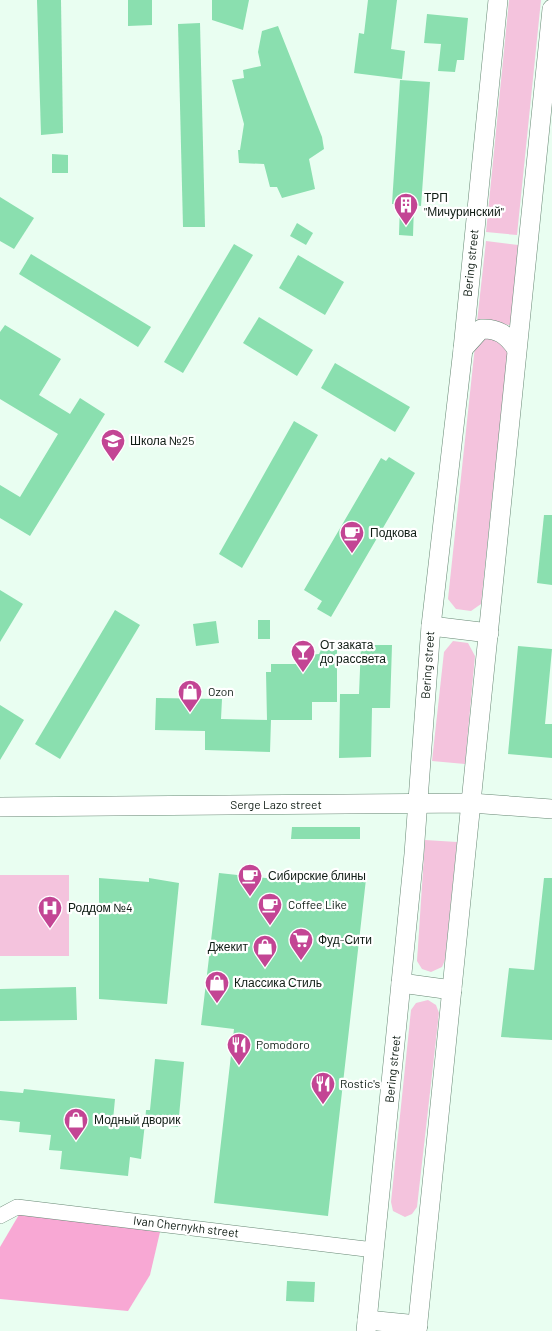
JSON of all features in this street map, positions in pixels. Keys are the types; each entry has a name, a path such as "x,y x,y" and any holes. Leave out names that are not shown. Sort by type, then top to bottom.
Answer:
{"street":[{"name":"Bering street","path":"366,1325 401,983 431,626 463,349 498,0"},
{"path":"366,1325 418,1328 516,348 552,9"},
{"path":"463,349 481,329 492,328 502,333 516,348"},
{"path":"431,626 489,633"},
{"name":"Serge Lazo street","path":"0,807 471,803 552,809"},
{"path":"401,983 452,990"},
{"name":"Ivan Chernykh street","path":"0,1216 17,1207 374,1250"}],"shaded area":[{"path":"509,0 541,0 517,235 486,232"},
{"path":"486,241 518,245 511,325 477,322"},
{"path":"485,337 500,338 508,348 481,604 471,611 456,609 448,599 475,346"},
{"path":"453,641 468,643 475,656 465,764 432,761 444,652"},
{"path":"425,840 457,842 445,960 442,967 431,972 422,969 417,961"},
{"path":"0,875 69,875 69,956 0,956"},
{"path":"428,1000 436,1005 439,1013 417,1207 412,1214 405,1217 393,1211 391,1202 411,1010 416,1003"},
{"path":"20,1213 160,1232 150,1275 128,1311 0,1299 0,1247"}],"building":[{"path":"37,0 61,0 63,133 41,135"},
{"path":"128,0 152,0 152,25 128,26"},
{"path":"212,0 249,0 243,30 212,20"},
{"path":"368,0 397,0 391,49 405,51 402,79 354,73 359,33 364,34"},
{"path":"427,14 468,18 464,60 457,60 455,72 438,71 441,44 424,43"},
{"path":"200,23 205,227 183,227 178,24"},
{"path":"278,26 322,137 324,149 309,159 315,189 282,198 277,187 270,187 264,164 239,163 238,150 240,150 244,124 232,80 244,78 243,70 261,66 258,52 262,31"},
{"path":"400,80 430,82 421,206 414,205 413,236 399,235 400,204 392,204"},
{"path":"52,154 68,155 68,173 52,173"},
{"path":"0,197 34,218 14,249 0,241"},
{"path":"297,223 313,233 306,245 290,236"},
{"path":"234,244 253,255 183,373 164,362"},
{"path":"31,254 151,327 138,347 19,274"},
{"path":"298,255 344,282 325,315 279,288"},
{"path":"259,317 313,350 297,376 243,343"},
{"path":"5,325 61,359 39,395 70,414 80,398 105,414 30,536 0,518 0,485 20,497 58,434 0,399 0,332"},
{"path":"335,363 410,407 395,432 321,388"},
{"path":"294,421 318,435 242,568 219,554"},
{"path":"389,457 415,473 331,617 317,609 322,601 304,590 381,458 386,461"},
{"path":"544,515 552,515 552,585 537,583"},
{"path":"0,590 23,604 0,642"},
{"path":"115,610 140,625 60,759 35,744"},
{"path":"258,620 270,620 270,639 258,639"},
{"path":"216,621 219,643 196,646 193,624"},
{"path":"361,645 392,645 390,708 372,708 371,757 339,758 340,694 359,694"},
{"path":"518,646 552,649 545,724 552,724 552,758 508,754"},
{"path":"321,650 337,650 337,702 312,702 312,720 267,720 266,672 271,672 271,664 310,664 309,655 319,654"},
{"path":"156,698 222,699 221,719 271,720 270,752 205,750 205,731 155,730"},
{"path":"0,705 24,720 0,760"},
{"path":"292,827 360,827 360,839 291,839"},
{"path":"219,873 312,883 314,873 366,879 328,1216 214,1203 234,1029 201,1025"},
{"path":"99,878 149,882 149,878 179,883 167,1004 99,999"},
{"path":"544,878 552,878 552,1040 501,1037 509,968 534,970"},
{"path":"76,987 77,1020 0,1021 0,989"},
{"path":"155,1059 184,1062 178,1127 145,1123 146,1110 150,1110"},
{"path":"24,1089 115,1099 113,1120 145,1123 141,1159 130,1157 128,1176 60,1169 62,1151 49,1150 51,1135 19,1132 20,1122 0,1120 0,1091 23,1093"},
{"path":"287,1281 315,1282 314,1302 286,1301"}],"place":[{"name":"ТРП \"Мичуринский\"","path":"406,226"},
{"name":"Школа №25","path":"113,462"},
{"name":"Подкова","path":"352,554"},
{"name":"От заката до рассвета","path":"303,673"},
{"name":"Ozon","path":"190,713"},
{"name":"Сибирские блины","path":"250,897"},
{"name":"Coffee Like","path":"270,926"},
{"name":"Роддом №4","path":"50,929"},
{"name":"Фуд-Сити","path":"301,961"},
{"name":"Джекит","path":"265,968"},
{"name":"Классика Стиль","path":"217,1004"},
{"name":"Pomodoro","path":"239,1066"},
{"name":"Rostic's","path":"323,1105"},
{"name":"Модный дворик","path":"76,1141"}]}
